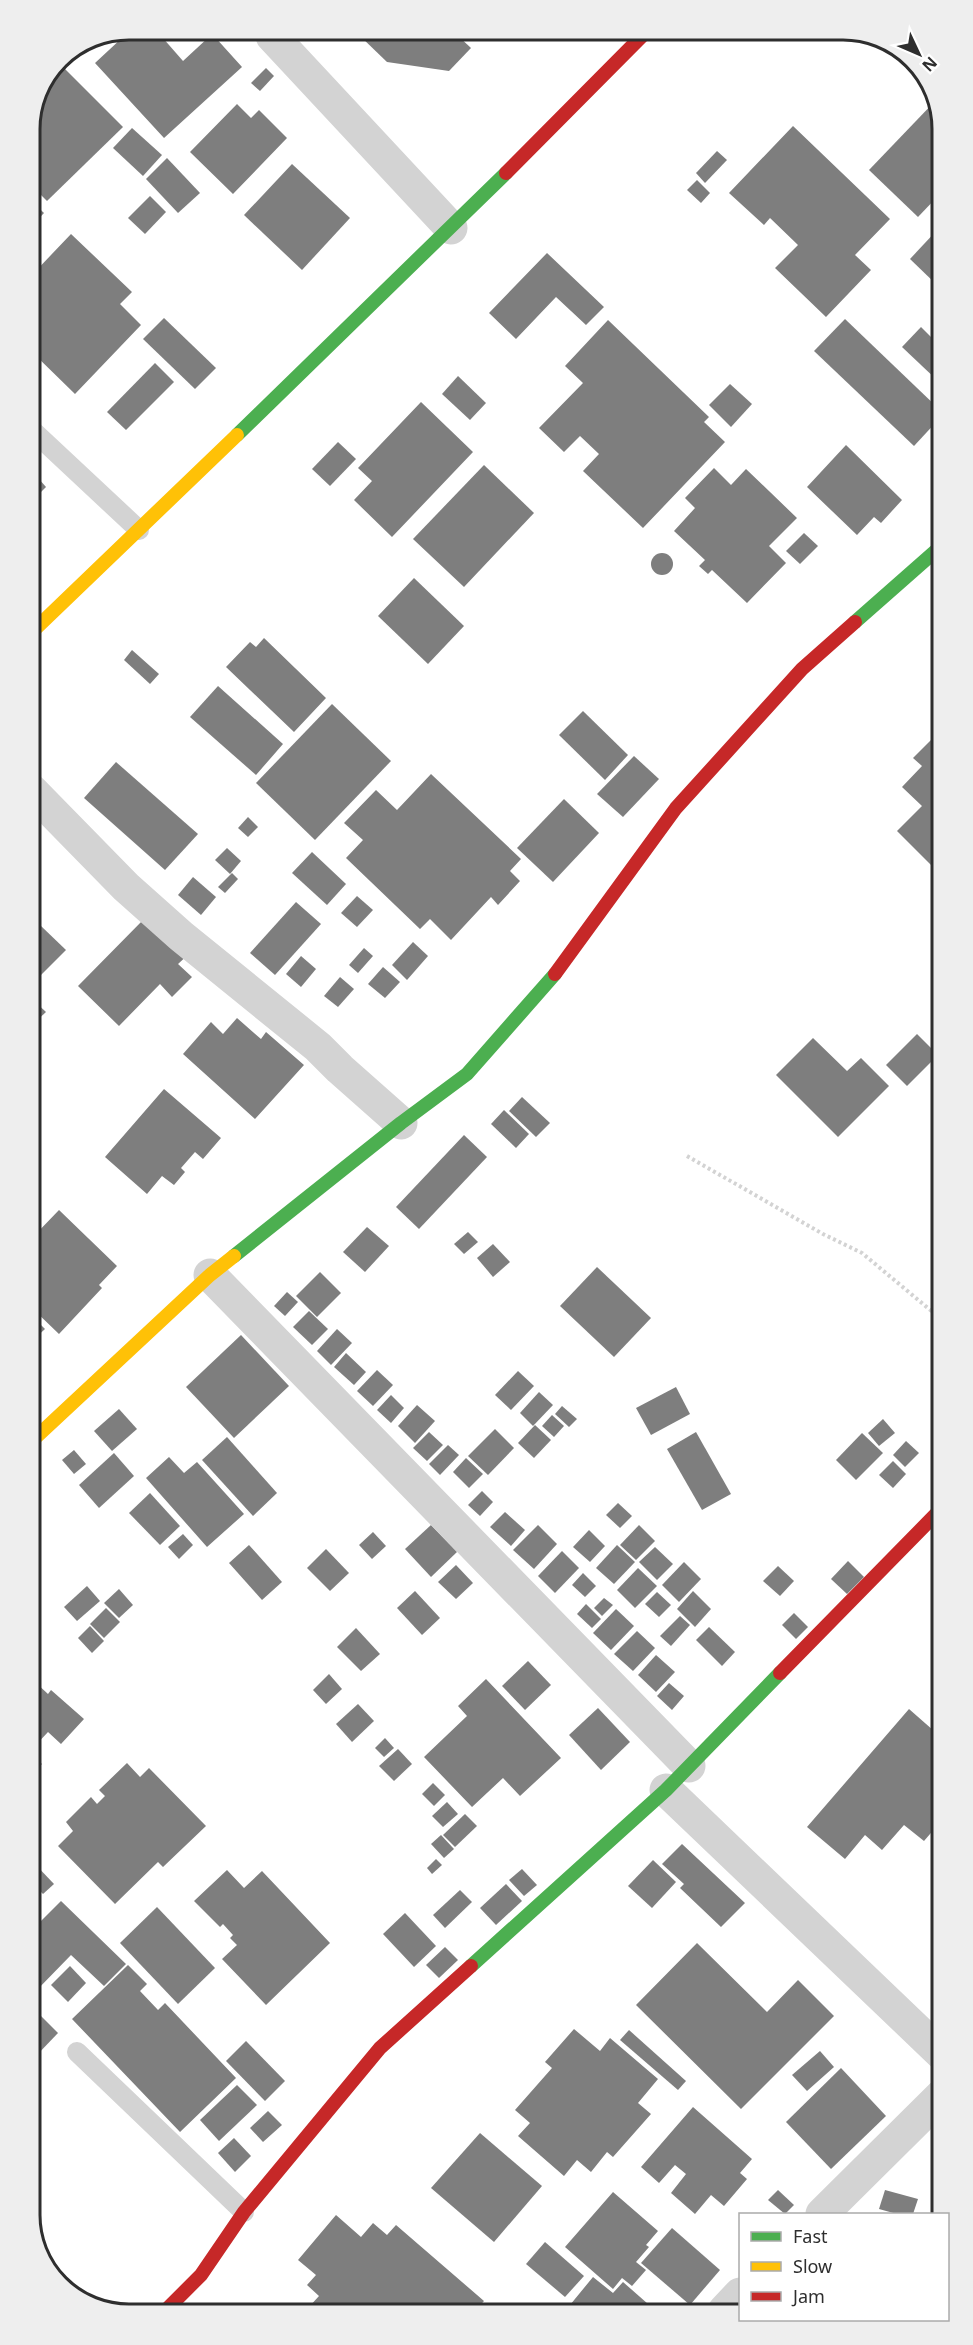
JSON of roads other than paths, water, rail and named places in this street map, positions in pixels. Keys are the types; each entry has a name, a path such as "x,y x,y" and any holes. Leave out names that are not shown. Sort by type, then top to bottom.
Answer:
{"street":[{"path":"276,40 451,228"},
{"path":"41,624 451,228 637,41"},
{"path":"40,1433 210,1275 401,1123 468,1074 551,980 676,808 802,669 932,554"},
{"path":"41,800 126,887 181,936 318,1047 340,1070 401,1123"},
{"path":"210,1275 689,1766"},
{"path":"172,2304 201,2275 244,2212 380,2048 666,1790 932,1518"},
{"path":"666,1790 932,2044"},
{"path":"823,2213 932,2105"}],"lane":[{"path":"41,438 138,530"},
{"path":"77,2052 244,2212"}]}
